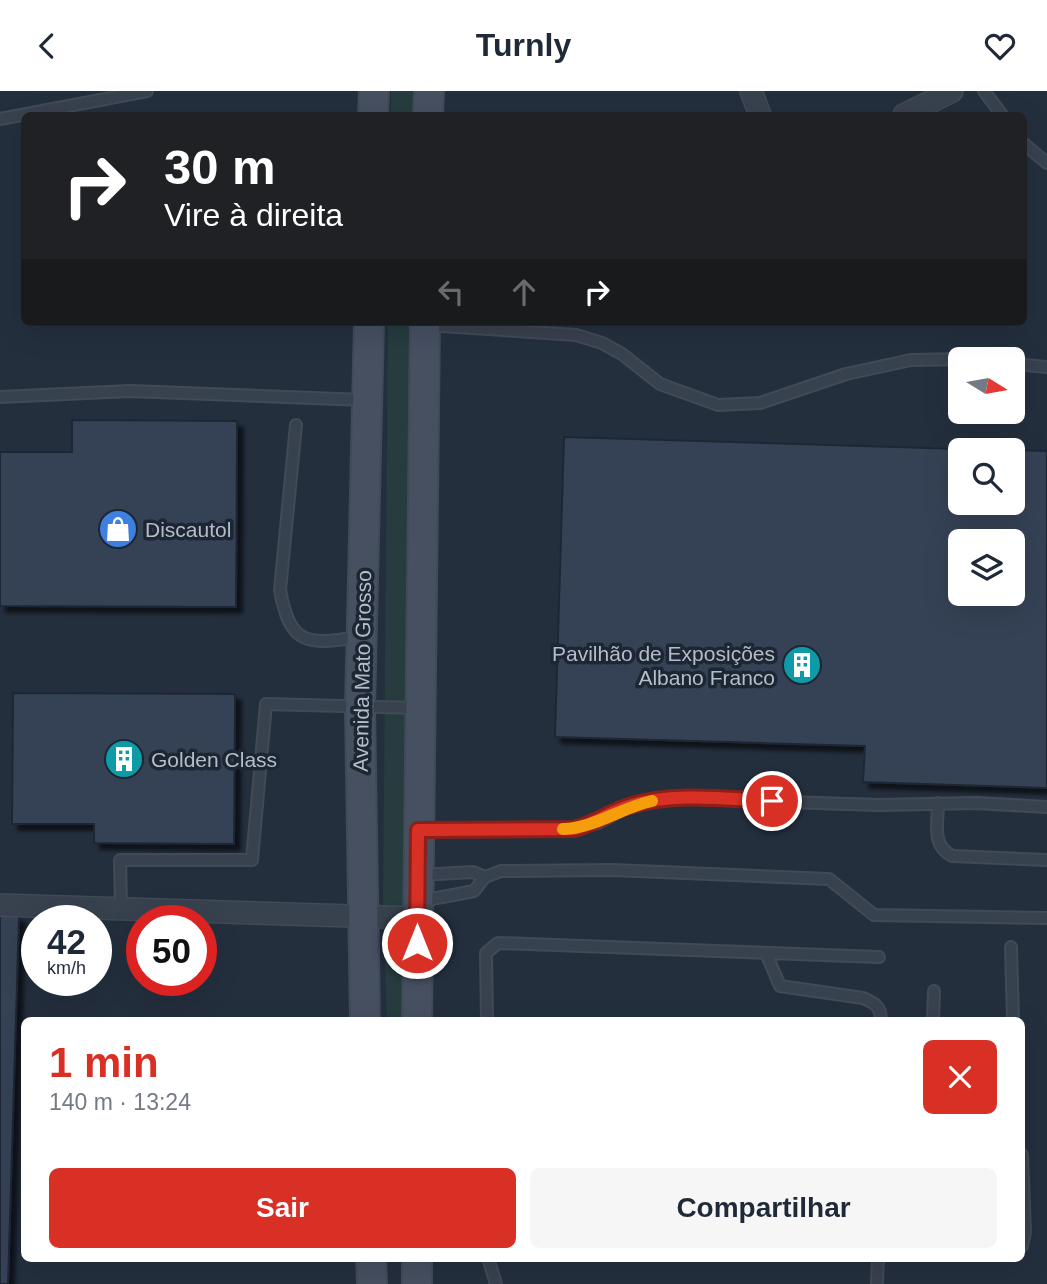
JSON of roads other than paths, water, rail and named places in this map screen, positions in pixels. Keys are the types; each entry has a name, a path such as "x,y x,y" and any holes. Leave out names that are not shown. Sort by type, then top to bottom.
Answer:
{"main road":[{"path":"373,91 373,112"},
{"path":"428,112 429,91"},
{"name":"Avenida Mato Grosso","path":"365,1017 360,708 369,326"},
{"path":"417,1017 418,708 425,326"},
{"path":"371,1262 372,1284"},
{"path":"417,1262 417,1284"}],"street":[{"path":"751,91 759,112"},
{"path":"910,112 952,91"},
{"path":"0,905 121,906 362,915 417,898"}],"lane":[{"path":"37,112 147,91"},
{"path":"984,91 1000,112"},
{"path":"0,119 21,115"},
{"path":"1027,146 1047,163"},
{"path":"463,326 576,335 602,343 622,354 660,384 718,405 760,403 846,375 911,360 948,359"},
{"path":"1026,365 1047,367"},
{"path":"0,397 130,391 367,400"},
{"path":"296,425 280,590 285,616 292,631 306,640 325,642 362,636"},
{"path":"121,906 120,860 252,860 266,704 418,708"},
{"path":"418,830 574,829 598,823 629,806 666,798 1047,807"},
{"path":"938,803 937,843 952,856 1047,860"},
{"path":"417,898 474,891 485,877 501,870 613,870 829,879 874,915 1047,918"},
{"path":"417,898 473,871 485,877"},
{"path":"487,1017 486,953 498,943 879,957"},
{"path":"1010,947 1013,1017"},
{"path":"766,953 780,986 863,997 875,1003 881,1011 881,1017"},
{"path":"933,1017 934,991"},
{"path":"489,1262 496,1284"},
{"path":"877,1284 878,1262"}],"place":[{"name":"Discautol","path":"118,529"},
{"name":"Pavilhão de Exposições Albano Franco","path":"802,665"},
{"name":"Golden Class","path":"124,759"}]}
